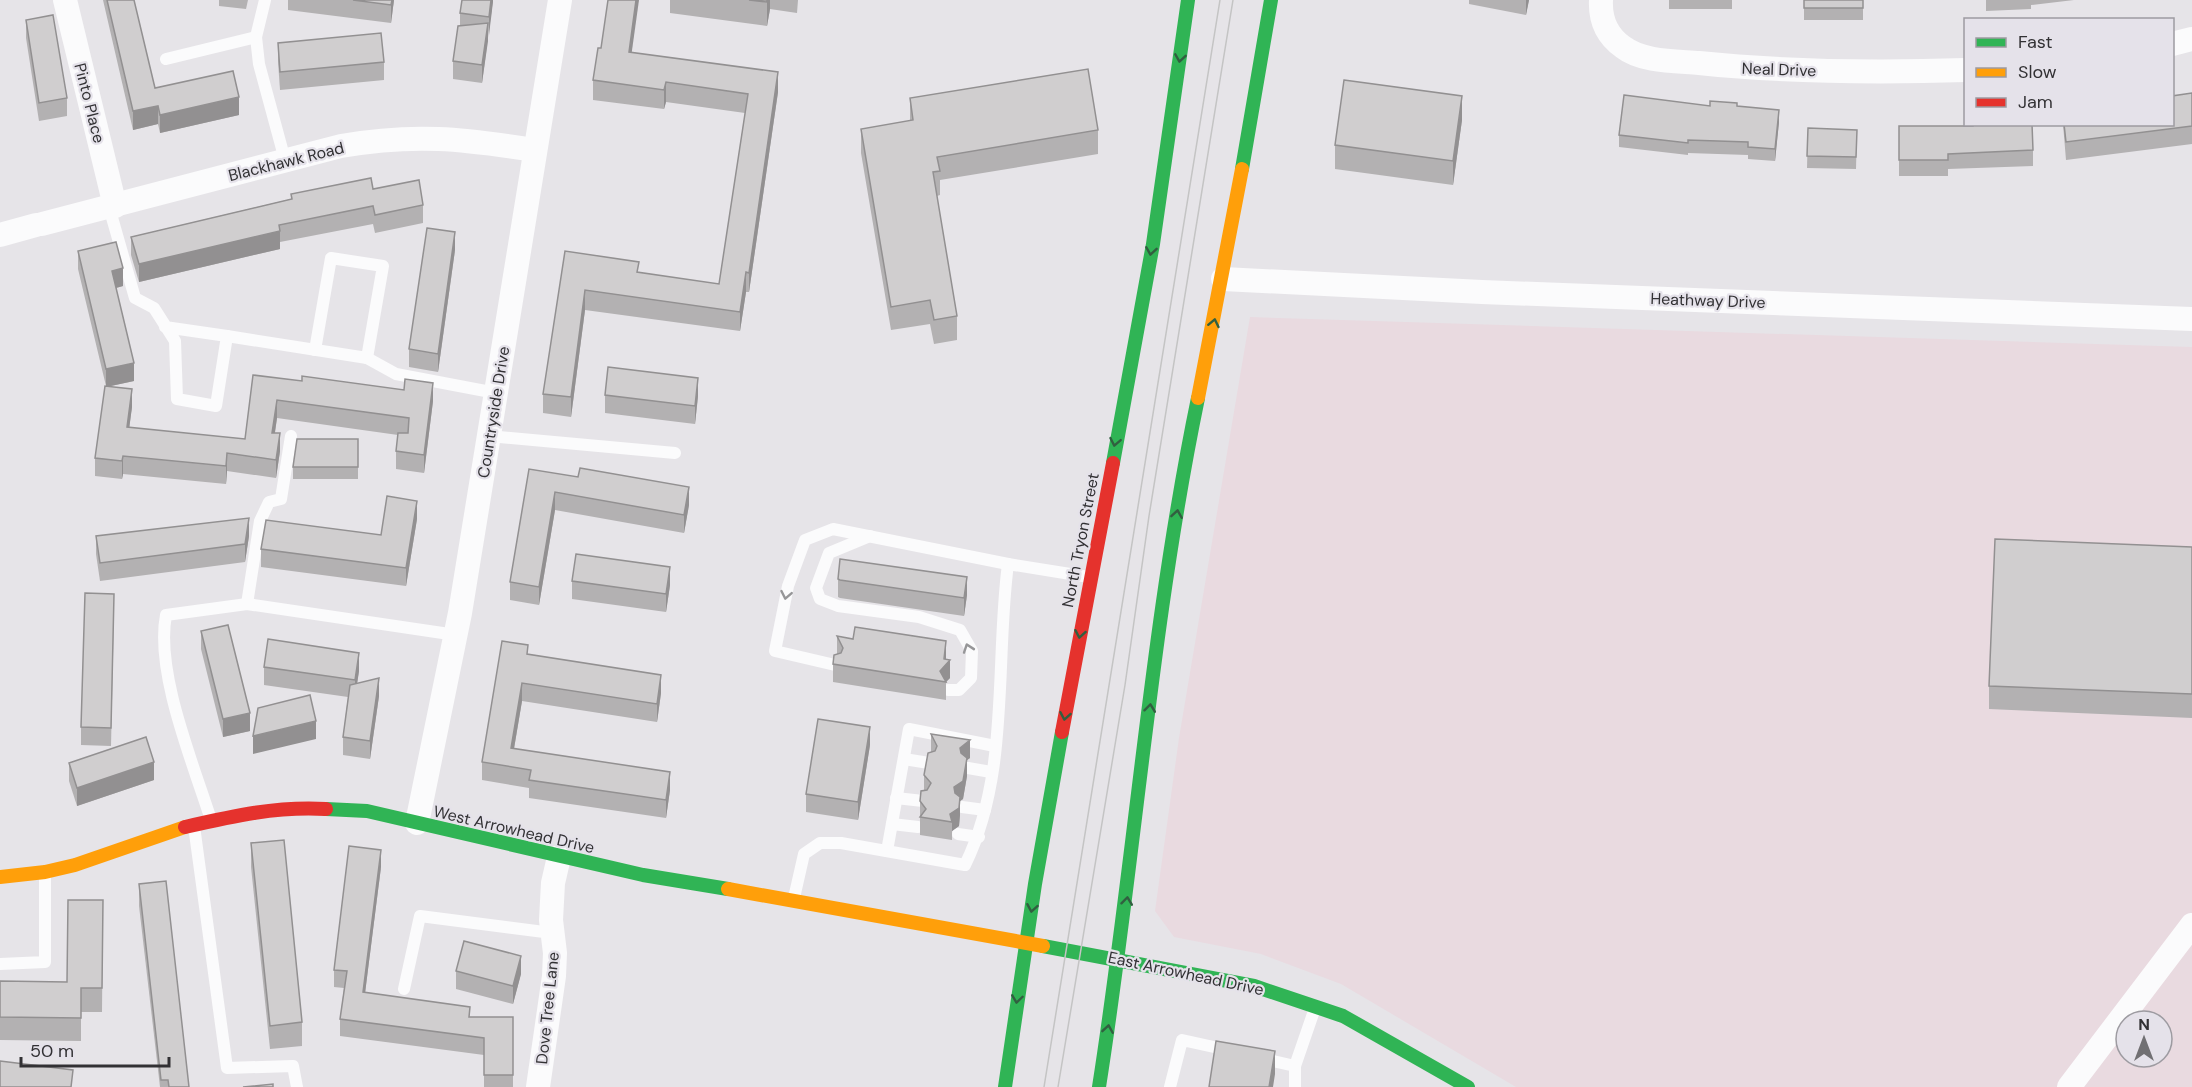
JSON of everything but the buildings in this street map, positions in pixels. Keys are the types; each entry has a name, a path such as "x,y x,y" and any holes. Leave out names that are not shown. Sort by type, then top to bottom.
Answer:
{"main road":[{"name":"North Tryon Street","path":"1005,1087 1026,941 1089,577 1147,278 1188,0"},
{"path":"1099,1087 1119,959 1162,610 1189,443 1223,279 1271,0"},
{"name":"West Arrowhead Drive","path":"0,877 45,872 109,855 194,824 254,811 342,808 643,875 794,899 1026,941"},
{"name":"East Arrowhead Drive","path":"1026,941 1254,986 1343,1017 1468,1087"}],"street":[{"name":"Pinto Place","path":"65,0 112,206"},
{"name":"Countryside Drive","path":"417,823 456,635 560,0"},
{"name":"Neal Drive","path":"1601,0 1600,16 1604,27 1623,48 1655,59 1733,67 1825,70 1964,70"},
{"path":"2174,44 2192,39"},
{"name":"Blackhawk Road","path":"0,235 341,146 404,137 466,139 535,150"},
{"name":"Heathway Drive","path":"1223,279 1482,292 2192,319"},
{"name":"Dove Tree Lane","path":"538,1087 554,976 553,883 558,857"},
{"path":"2069,1087 2192,925"}],"lane":[{"path":"265,0 256,37 259,64 285,160"},
{"path":"166,59 256,37"},
{"path":"112,206 135,298 154,308 175,341 177,399 216,406 227,336"},
{"path":"315,350 331,258 383,266 368,357"},
{"path":"165,327 368,357 396,374 496,393"},
{"path":"247,604 260,521 269,502 281,499 291,436"},
{"path":"489,436 675,453"},
{"path":"835,665 775,651 788,585 805,540 833,528 1008,564 1089,577"},
{"path":"870,536 829,553 816,588 820,599 838,606 919,617 960,630 972,651 971,678 959,690 948,690"},
{"path":"794,899 804,854 820,843 842,843 965,865 979,837 995,746 1000,710 1002,607 1008,564"},
{"path":"211,820 166,671 162,636 166,615 247,604 456,635"},
{"path":"887,851 909,729 995,746"},
{"path":"904,759 929,763"},
{"path":"968,768 991,772"},
{"path":"896,798 923,801"},
{"path":"962,807 985,810"},
{"path":"194,824 227,1068 293,1066 297,1087"},
{"path":"892,824 918,827"},
{"path":"958,834 979,837"},
{"path":"0,964 45,962 45,872"},
{"path":"405,989 420,916 552,933"},
{"path":"1295,1087 1294,1066 1315,1007"},
{"path":"1170,1087 1182,1040 1294,1066"}],"shaded area":[{"path":"1250,317 2192,347 2192,1087 1516,1087 1341,984 1261,954 1174,937 1155,911 1179,738"}],"tram line":[{"path":"1044,1087 1220,0"},
{"path":"1058,1087 1125,685 1149,516 1233,0"}],"traffic: fast":[{"path":"1113,463 1153,244 1188,0"},
{"path":"1242,169 1271,0"},
{"path":"1099,1087 1168,569 1198,398"},
{"path":"1005,1087 1035,884 1062,732"},
{"path":"326,809 367,811 643,875 728,889"},
{"path":"1043,946 1254,986 1343,1016 1468,1087"}],"traffic: slow":[{"path":"1198,398 1242,169"},
{"path":"0,877 45,872 75,865 185,827"},
{"path":"728,889 1043,946"}],"traffic: jam":[{"path":"1062,732 1113,463"},
{"path":"185,827 273,810 326,809"}]}
